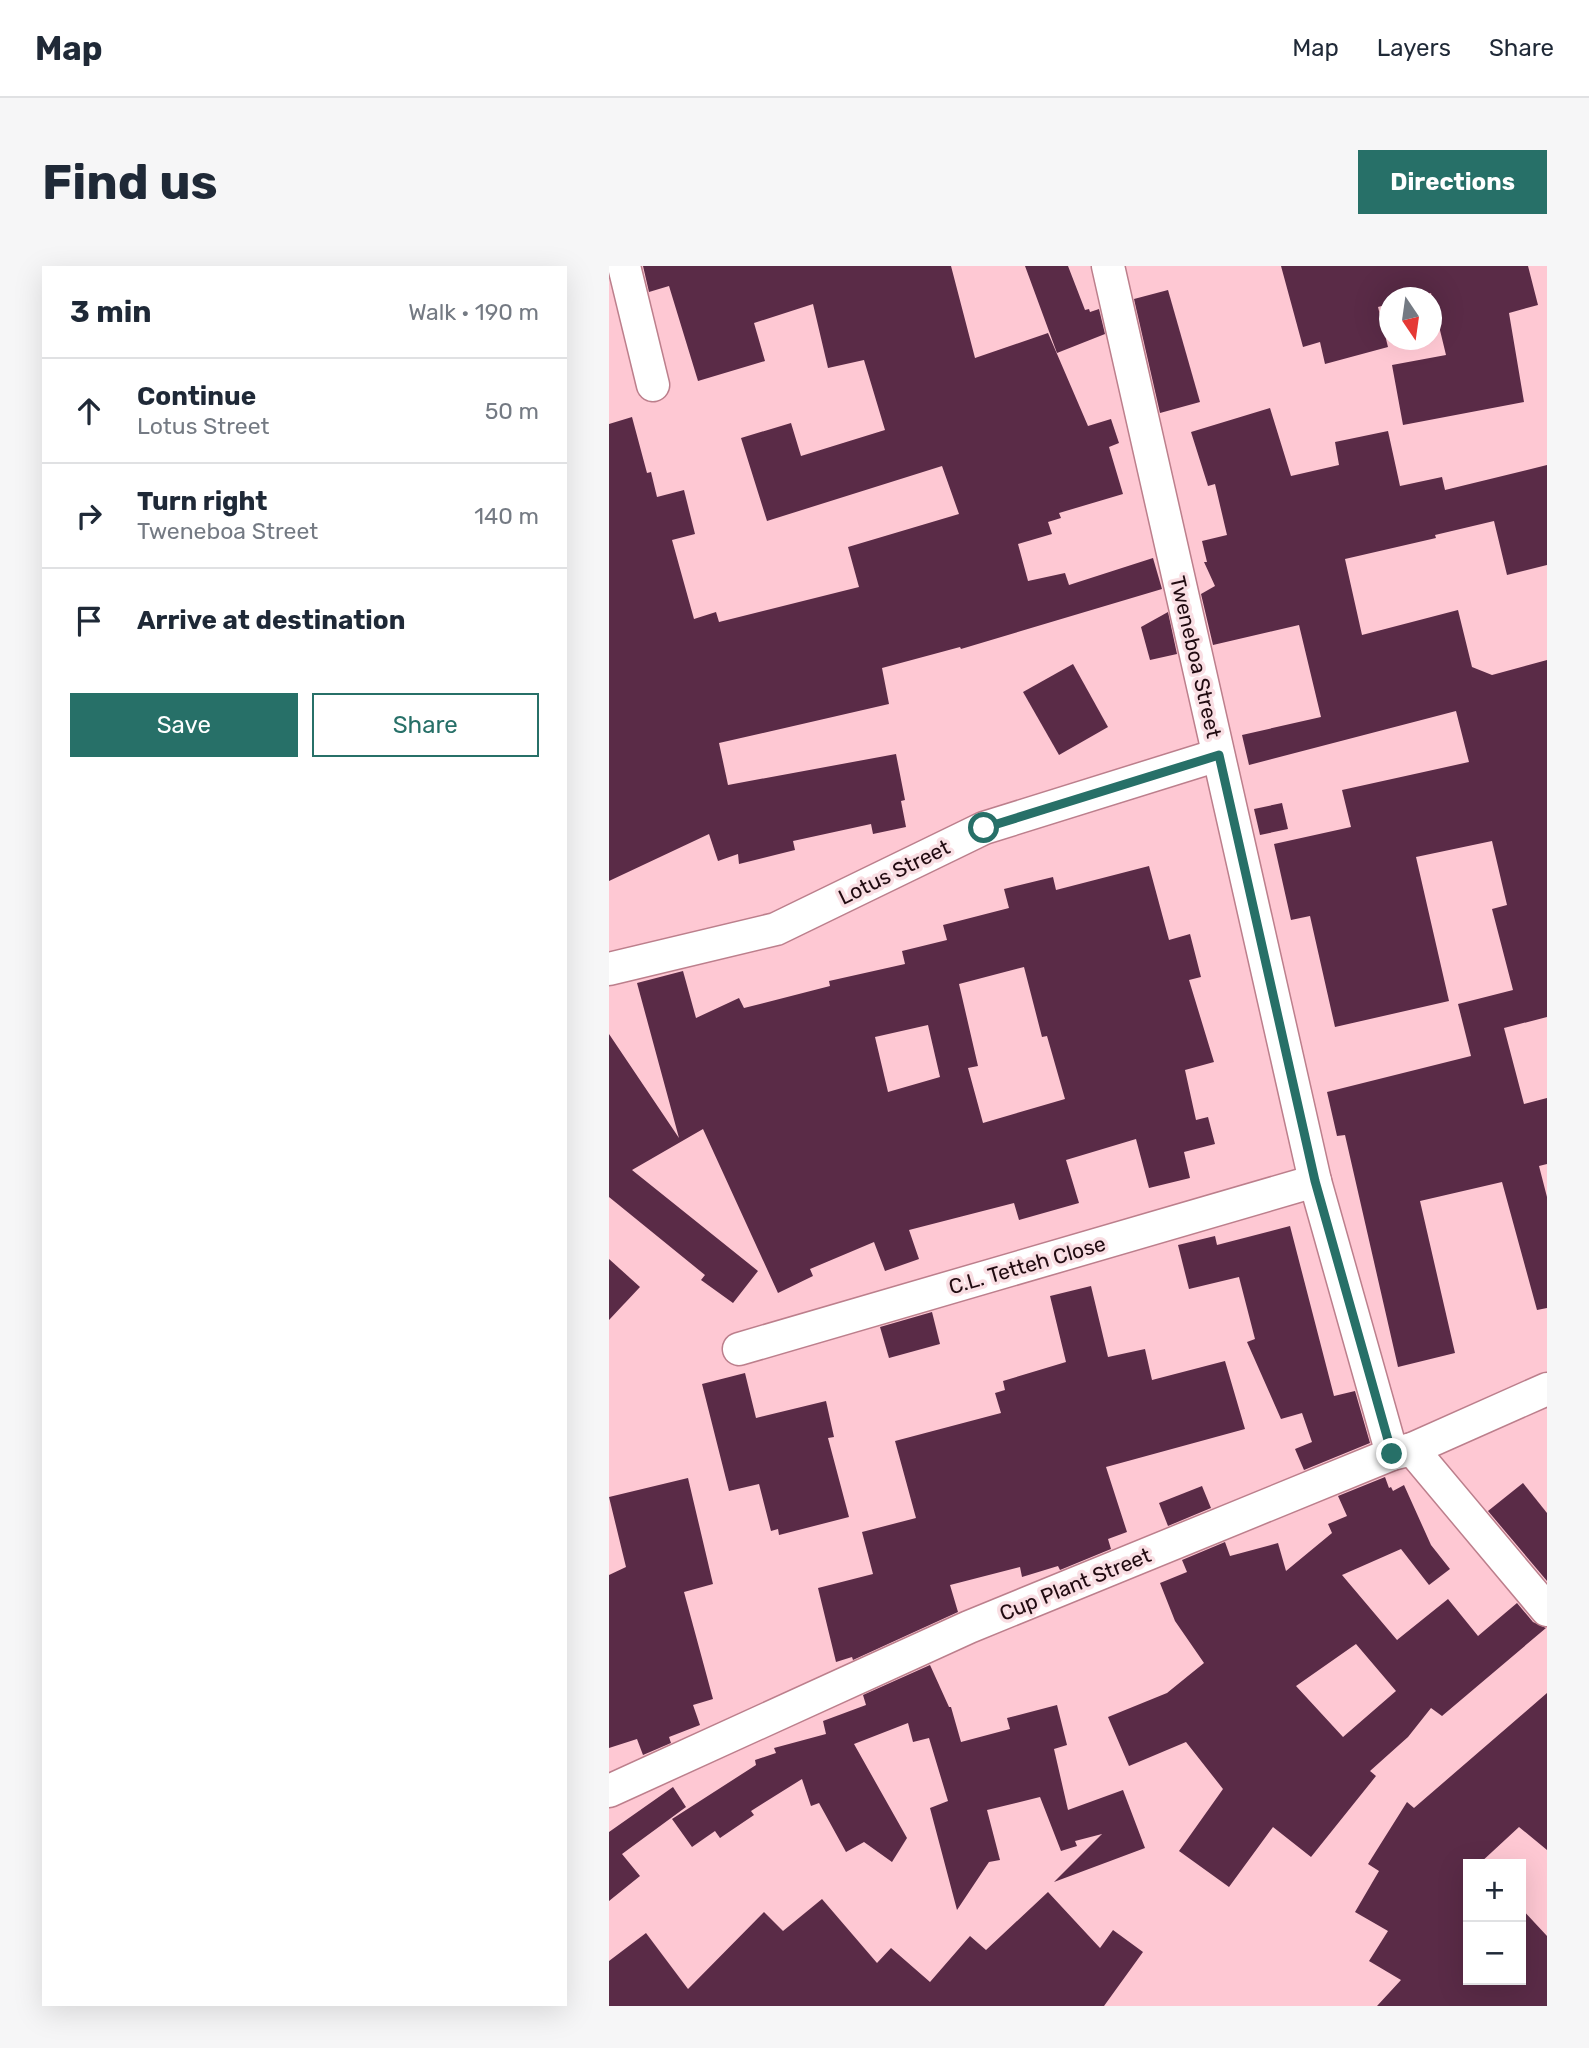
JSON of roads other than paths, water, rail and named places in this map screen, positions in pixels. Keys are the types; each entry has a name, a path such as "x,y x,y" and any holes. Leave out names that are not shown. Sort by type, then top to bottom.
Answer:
{"street":[{"path":"624,266 653,385"},
{"name":"Tweneboa Street","path":"1108,266 1315,1181 1402,1451"},
{"name":"Lotus Street","path":"609,969 776,929 984,828 1219,755"},
{"name":"C.L. Tetteh Close","path":"739,1349 1315,1181"},
{"name":"Cup Plant Street","path":"609,1791 969,1628 1547,1389"},
{"path":"1402,1451 1547,1610"}]}
